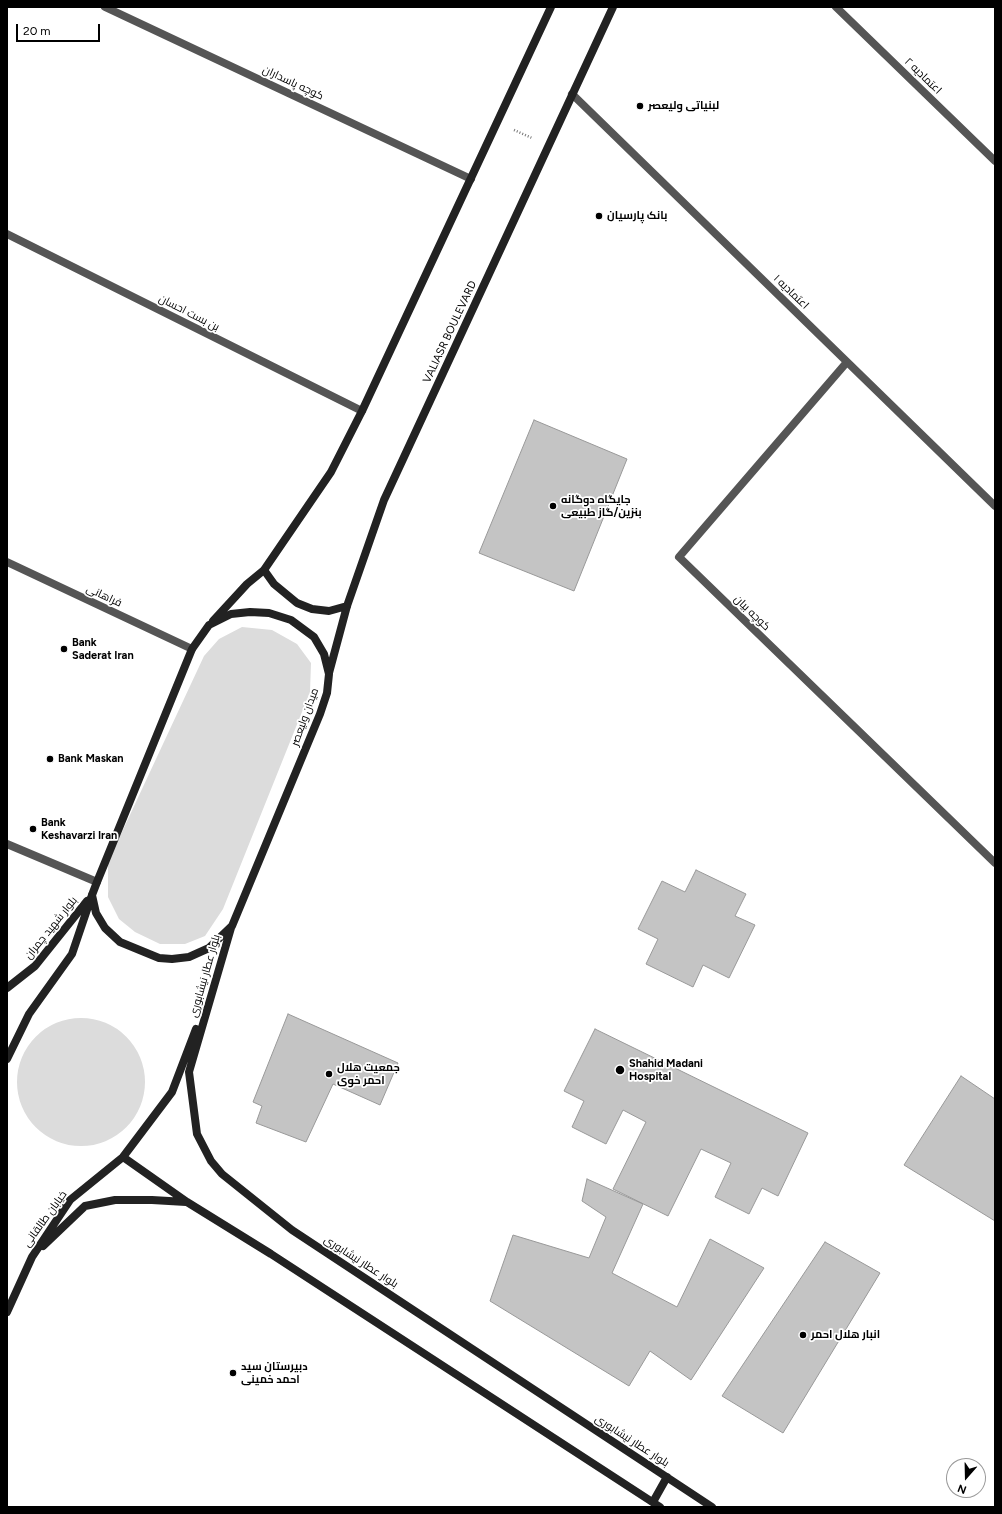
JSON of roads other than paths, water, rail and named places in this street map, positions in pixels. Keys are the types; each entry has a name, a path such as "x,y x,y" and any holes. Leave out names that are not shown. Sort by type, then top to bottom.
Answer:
{"main road":[{"path":"210,625 247,584 264,570 331,472 362,412 551,7"},
{"name":"VALIASR BOULEVARD","path":"329,674 347,606 384,500 613,7"},
{"path":"264,570 274,584 297,603 312,610 330,611 347,606"},
{"name":"میدان ولیعصر","path":"250,612 269,613 291,620 314,637 324,654 329,674 327,693 320,714 232,926 209,948 189,957 172,959 159,958 120,942 105,928 96,913 92,895 192,649 210,625 231,614 250,612"},
{"path":"7,1058 29,1014 72,954 92,895"},
{"name":"بلوار شهید چمران","path":"7,988 35,966 92,895"},
{"name":"بلوار عطار نیشابوری","path":"232,926 189,1072 197,1134 211,1161 222,1174 292,1230 712,1507"},
{"name":"خیابان طالقانی","path":"7,1312 32,1257 70,1200 123,1157 172,1092 216,980"},
{"path":"123,1157 187,1202 656,1505 667,1477"},
{"path":"32,1257 85,1206 115,1200 187,1202"}],"street":[{"name":"کوچه پاسداران","path":"105,7 472,179"},
{"name":"اعتمادیه ۲","path":"836,7 995,161"},
{"name":"اعتمادیه ۱","path":"572,94 995,506"},
{"name":"بن بست احسان","path":"7,234 362,412"},
{"name":"کوچه بیان","path":"847,362 679,557 995,862"},
{"name":"فراهانی","path":"7,562 192,649"},
{"path":"7,844 97,882"}],"place":[{"name":"لبنیاتی ولیعصر","path":"640,106"},
{"name":"بانک پارسیان","path":"599,216"},
{"name":"جایگاه دوگانه بنزین/گاز طبیعی","path":"553,506"},
{"name":"Bank Saderat Iran","path":"64,649"},
{"name":"Bank Maskan","path":"50,759"},
{"name":"Bank Keshavarzi Iran","path":"33,829"},
{"name":"Shahid Madani Hospital","path":"620,1070"},
{"name":"جمعیت هلال احمر خوی","path":"329,1074"},
{"name":"انبار هلال احمر","path":"803,1335"},
{"name":"دبیرستان سید احمد خمینی","path":"233,1373"}]}
